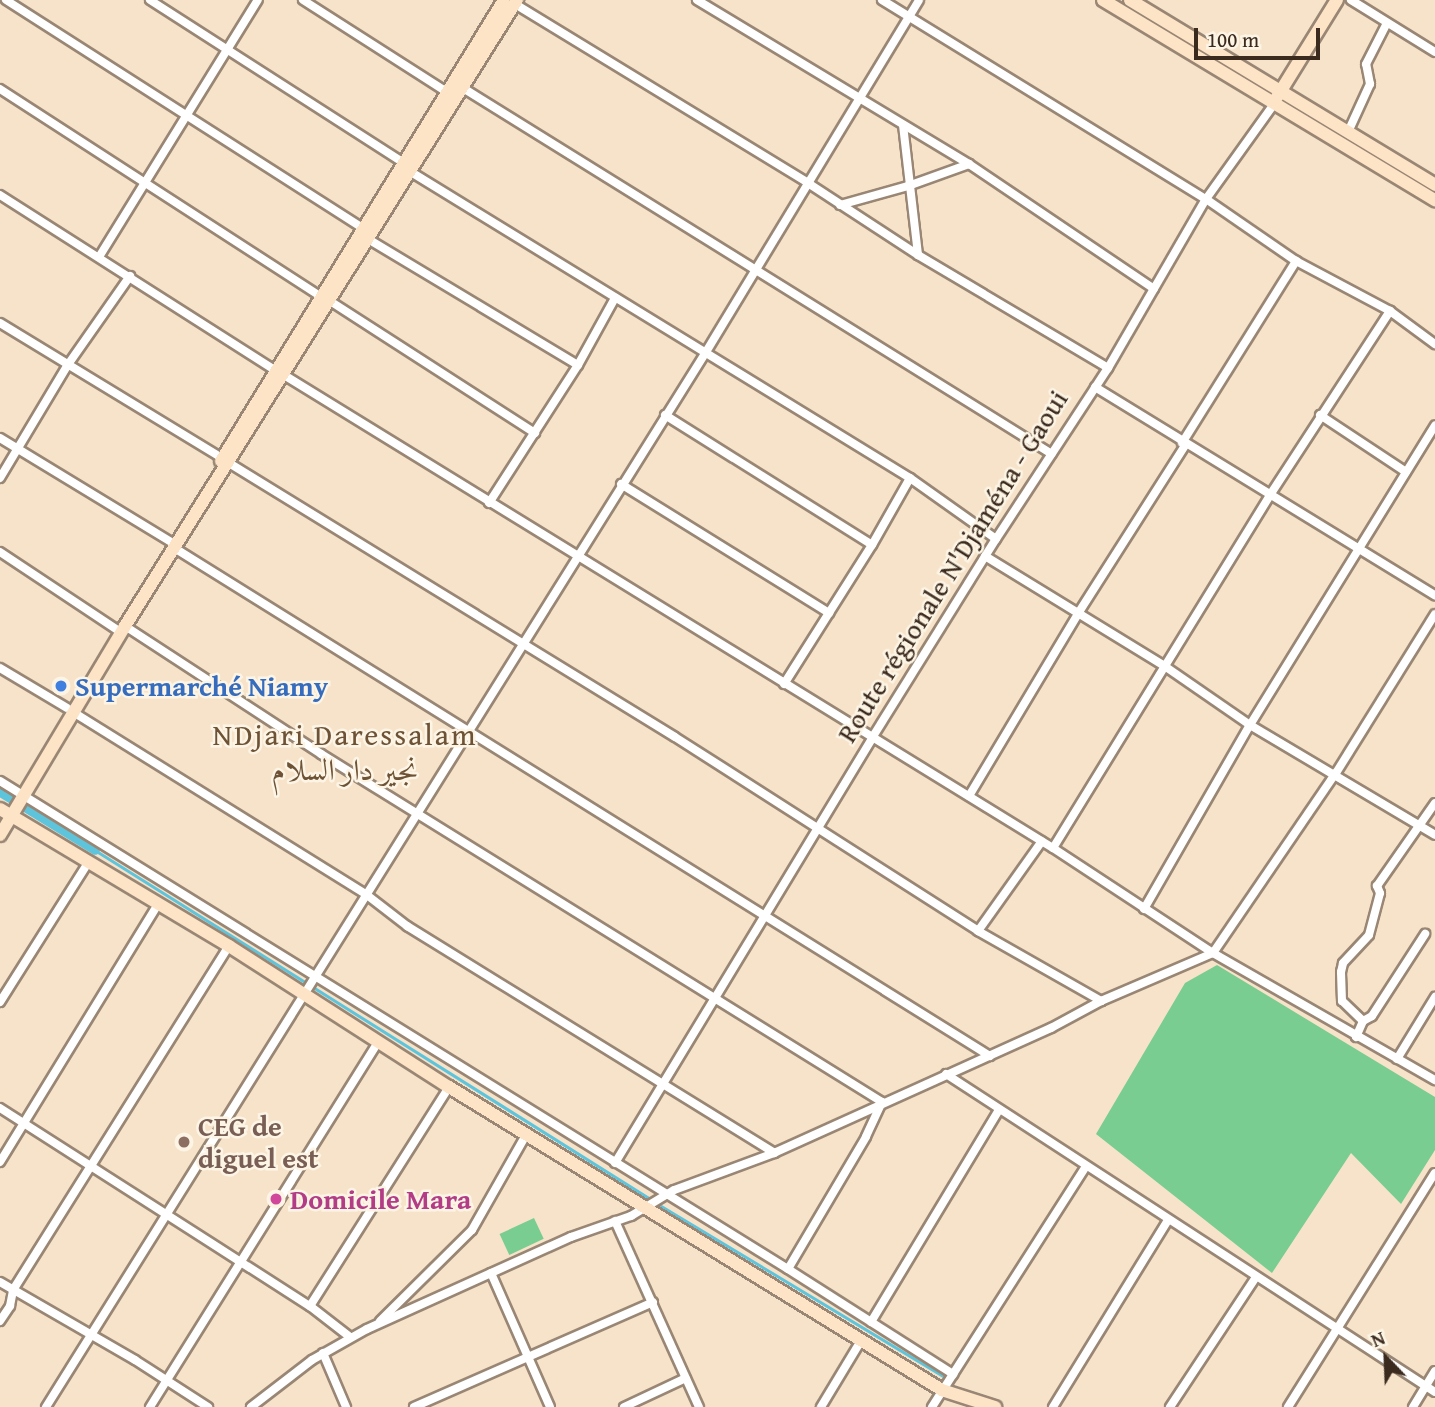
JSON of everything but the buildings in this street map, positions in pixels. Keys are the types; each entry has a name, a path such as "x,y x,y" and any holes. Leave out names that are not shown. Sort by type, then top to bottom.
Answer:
{"street":[{"path":"6,0 366,234 578,365"},
{"path":"150,0 615,298 909,478 996,539"},
{"path":"99,257 258,0"},
{"path":"303,0 447,92"},
{"path":"697,0 969,163 1154,289"},
{"path":"882,0 1206,199 1296,261 1390,311 1435,344"},
{"path":"46,1407 757,270 919,0"},
{"path":"1103,0 1276,98 1348,132 1435,185"},
{"path":"1130,0 1435,200"},
{"name":"Route régionale N'Djaména - Gaoui","path":"615,1163 985,556 1108,369 1206,199 1276,98 1337,0"},
{"path":"1350,0 1435,52"},
{"path":"407,167 463,88 512,1"},
{"path":"0,835 10,804 366,234 407,167 447,92 512,1"},
{"path":"512,1 808,183 918,255 1108,369"},
{"path":"1348,132 1370,84 1366,64 1387,23"},
{"path":"463,88 1052,454"},
{"path":"0,89 535,433"},
{"path":"903,125 918,255"},
{"path":"840,205 908,186 969,163"},
{"path":"0,195 279,373 1042,841 1213,953 1435,1080"},
{"path":"969,796 1079,612 1296,261"},
{"path":"0,478 67,366 130,276"},
{"path":"489,503 578,365 615,298"},
{"path":"1053,848 1320,415 1390,311"},
{"path":"0,323 523,643 978,931 1101,1001"},
{"path":"1094,387 1435,596"},
{"path":"665,415 872,545"},
{"path":"1320,415 1406,472"},
{"path":"1144,909 1250,725 1435,425"},
{"path":"0,438 990,1056"},
{"path":"784,684 872,545 909,478"},
{"path":"621,484 829,613"},
{"path":"0,552 882,1102"},
{"path":"985,556 1166,667 1250,725 1336,773 1435,835"},
{"path":"251,1407 323,1353 375,1325 579,1234 648,1207 664,1195 774,1153 1051,1028 1101,1001 1213,953 1336,773 1435,614"},
{"path":"0,668 367,895 407,926 774,1153"},
{"path":"0,782 10,804 89,861 305,993 526,1135 648,1207 942,1390 966,1402 995,1407"},
{"path":"1363,1021 1342,1001 1340,972 1343,962 1369,935 1380,893 1377,886 1435,803"},
{"path":"10,804 316,978 953,1374"},
{"path":"978,931 1042,841"},
{"path":"0,1002 89,861"},
{"path":"0,1162 158,904"},
{"path":"1356,1037 1363,1021 1372,1016 1425,934"},
{"path":"0,1321 10,1306 13,1290 229,946"},
{"path":"1397,1059 1435,997"},
{"path":"150,1407 378,1042"},
{"path":"946,1074 1435,1392"},
{"path":"310,1306 449,1087"},
{"path":"788,1269 866,1138 882,1102"},
{"path":"0,1108 310,1306 350,1337"},
{"path":"871,1322 999,1110"},
{"path":"375,1325 472,1230 526,1135"},
{"path":"932,1407 1086,1166"},
{"path":"1289,1407 1435,1173"},
{"path":"1053,1407 1168,1220"},
{"path":"615,1221 699,1407"},
{"path":"491,1273 550,1407"},
{"path":"1170,1407 1256,1277"},
{"path":"0,1282 208,1407"},
{"path":"414,1407 653,1302"},
{"path":"821,1407 862,1339"},
{"path":"323,1353 346,1407"},
{"path":"1413,1407 1435,1371"},
{"path":"624,1407 686,1378"}],"green space":[{"path":"1217,965 1435,1097 1435,1150 1401,1204 1351,1153 1272,1273 1096,1134 1185,983"},
{"path":"534,1218 544,1239 509,1255 500,1234"}],"waterway":[{"path":"0,792 95,850"},
{"path":"95,850 652,1200"},
{"path":"658,1204 947,1378"}],"place":[{"name":"Supermarché Niamy","path":"61,686"},
{"name":"CEG de diguel est","path":"184,1142"},
{"name":"Domicile Mara","path":"276,1199"}],"district":[{"name":"NDjari Daressalam نجير دار السلام","path":"345,751"}]}
